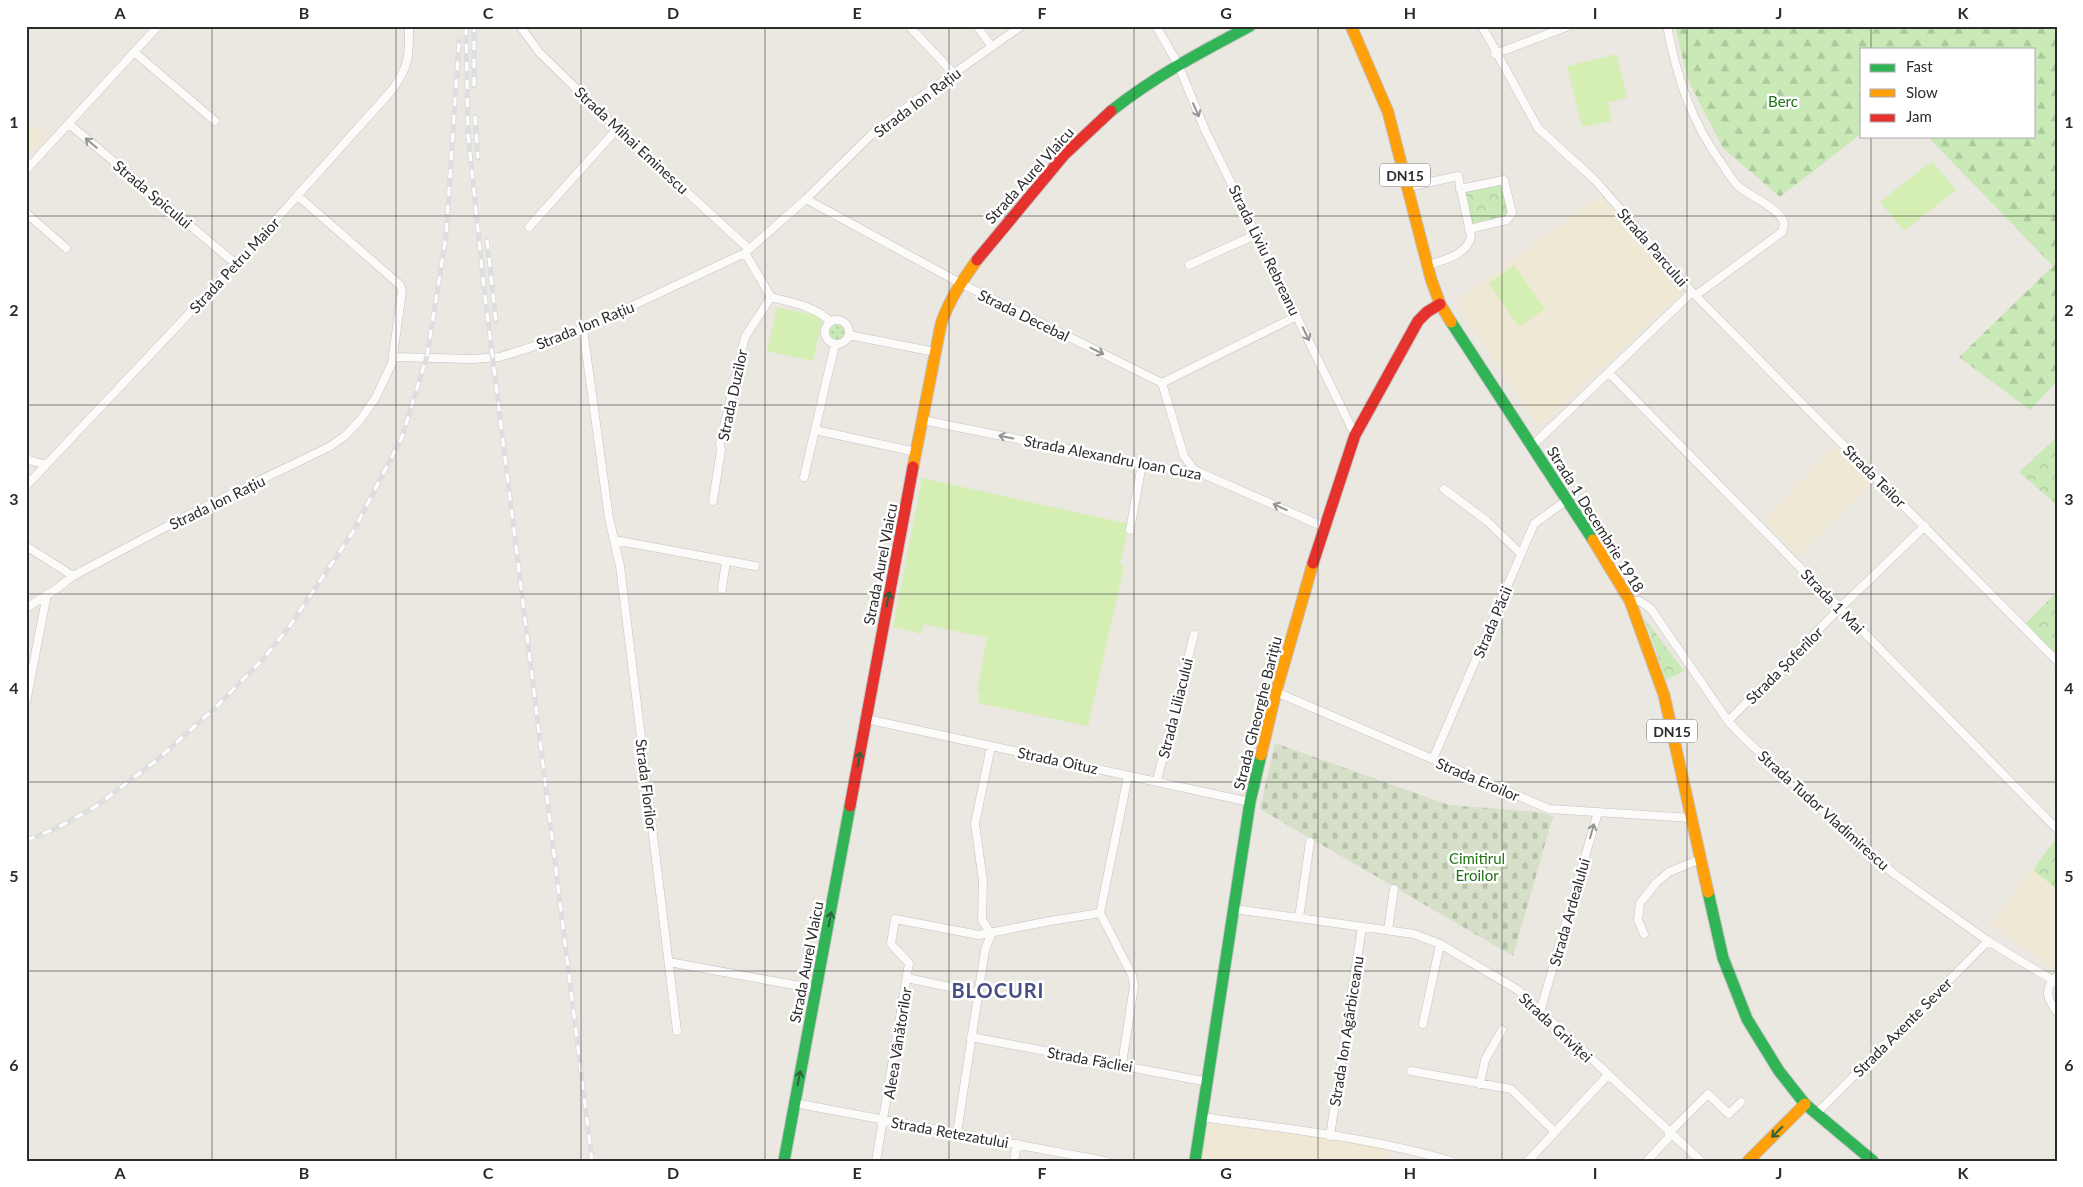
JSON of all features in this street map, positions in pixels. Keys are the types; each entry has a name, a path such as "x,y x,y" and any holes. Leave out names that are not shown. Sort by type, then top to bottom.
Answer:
{"street":[{"path":"26,170 158,26"},
{"name":"Strada Petru Maior","path":"26,486 236,264 392,90 402,77 409,59 410,26"},
{"name":"Strada Mihai Eminescu","path":"520,26 539,52 617,129 747,251 771,297"},
{"path":"909,26 954,74"},
{"path":"977,26 992,47"},
{"name":"Strada Ion Rațiu","path":"26,608 73,576 194,512 329,447 345,436 361,419 376,397 394,357 472,359 500,356 560,338 583,329 747,251 806,199 871,135 1021,26"},
{"name":"Strada Liviu Rebreanu","path":"1156,26 1178,64 1206,130 1355,435"},
{"name":"Strada Aurel Vlaicu","path":"784,1161 922,420 935,352 947,306 960,283 993,239 1064,155 1101,120 1143,86 1178,64 1250,26"},
{"name":"Strada Parcului","path":"1482,26 1495,54 1538,128 1595,180 1694,294 1532,446"},
{"path":"1495,54 1569,26"},
{"path":"1667,26 1674,66 1692,116 1711,148 1738,186 1780,214 1784,224 1782,232 1694,294"},
{"name":"Strada 1 Decembrie 1918","path":"1350,27 1388,112 1427,266 1440,304 1498,398 1568,499 1630,601 1664,694 1723,958 1747,1020 1767,1054 1806,1104 1873,1161"},
{"path":"134,52 215,121"},
{"name":"Strada Spicului","path":"69,124 236,264"},
{"path":"529,227 617,129"},
{"path":"1408,187 1458,176 1471,237 1469,247 1461,253 1427,266"},
{"path":"1460,189 1504,180 1512,213 1507,220 1469,228"},
{"path":"298,196 400,284 402,291 394,357"},
{"name":"Strada Decebal","path":"806,199 960,283 1162,383"},
{"path":"26,213 66,248"},
{"path":"1189,265 1257,234"},
{"name":"Strada Teilor","path":"1694,294 2057,661"},
{"path":"771,297 823,313 832,322"},
{"name":"Strada Duzilor","path":"713,501 721,450 720,444 745,338 771,297"},
{"name":"Strada Gheorghe Barițiu","path":"1195,1161 1250,802 1276,692 1324,527 1355,435 1418,321 1427,312 1440,304"},
{"path":"1194,470 1184,456 1162,383 1297,316"},
{"path":"838,320 845,322 849,328 849,335 845,342 835,344 829,341 825,334 826,327 832,322 838,320"},
{"name":"Strada Florilor","path":"583,329 609,518 620,566 677,1032"},
{"path":"849,335 935,352"},
{"path":"804,478 835,344"},
{"name":"Strada 1 Mai","path":"1609,373 2057,829"},
{"name":"Strada Alexandru Ioan Cuza","path":"922,420 1142,464 1181,471 1194,470 1324,527"},
{"path":"815,430 916,452"},
{"path":"26,459 46,465"},
{"path":"1130,530 1142,464"},
{"path":"1444,489 1487,521 1521,554"},
{"name":"Strada Păcii","path":"1433,759 1534,524 1568,499"},
{"name":"Strada Șoferilor","path":"1728,721 1840,608 1925,526"},
{"path":"614,540 754,566"},
{"path":"26,546 73,576"},
{"path":"722,589 726,560"},
{"path":"26,702 47,594"},
{"name":"Strada Tudor Vladimirescu","path":"1630,601 1640,601 1651,609 1728,721 1893,873 1988,941 2055,980"},
{"name":"Strada Liliacului","path":"1157,780 1194,635"},
{"name":"Strada Eroilor","path":"1276,692 1549,809 1692,818"},
{"name":"Strada Oituz","path":"866,719 1128,776 1157,780 1250,802"},
{"path":"991,746 975,824 983,881 982,920 991,934"},
{"path":"1122,1064 1134,986 1132,975 1100,913 1128,776"},
{"name":"Strada Ardealului","path":"1540,1012 1598,812"},
{"path":"1299,918 1310,842"},
{"path":"1644,934 1638,920 1640,903 1656,883 1669,872 1701,860"},
{"path":"1388,930 1394,889"},
{"name":"Strada Griviței","path":"1234,909 1414,934 1440,944 1518,990 1701,1161"},
{"path":"907,978 909,963 891,944 895,919 979,935 1100,913"},
{"name":"Strada Ion Agârbiceanu","path":"1330,1136 1362,927"},
{"path":"957,1132 985,950 991,934"},
{"name":"Strada Axente Sever","path":"1816,1114 1988,941"},
{"path":"1423,1024 1440,944"},
{"path":"669,962 816,989"},
{"name":"Aleea Vânătorilor","path":"876,1161 907,978 978,992"},
{"path":"2055,980 2047,993 2048,999 2057,1012"},
{"path":"1480,1084 1485,1060 1502,1030"},
{"name":"Strada Făcliei","path":"972,1037 1122,1064 1208,1082"},
{"path":"1410,1071 1511,1089 1555,1132"},
{"path":"1528,1161 1608,1075"},
{"path":"1647,1161 1708,1094 1729,1114 1740,1102"},
{"name":"Strada Retezatului","path":"794,1103 1105,1161"},
{"path":"1748,1161 1806,1104"},
{"path":"1202,1117 1330,1136 1413,1151 1451,1161"},
{"path":"1014,1161 1017,1144"},
{"path":"1412,1161 1413,1151"}],"shaded area":[{"path":"26,119 46,137 26,157"},
{"path":"1600,195 1681,287 1681,293 1539,427 1455,302"},
{"path":"1834,446 1871,484 1798,556 1764,520"},
{"path":"2056,839 2057,969 2056,970 1990,924"},
{"path":"1205,1121 1389,1147 1387,1161 1200,1161"}],"green space":[{"name":"Berc","path":"1675,26 2057,26 2057,381 2030,410 1959,357 2053,266 1929,138 2036,138 2036,48 1860,48 1860,135 1780,197 1723,148 1688,80"},
{"path":"1617,54 1627,98 1608,102 1612,121 1582,127 1567,66"},
{"path":"1932,161 1956,190 1904,231 1880,202"},
{"path":"1502,183 1509,217 1472,225 1464,191"},
{"path":"1514,265 1545,309 1519,327 1489,283"},
{"path":"777,307 823,317 813,361 767,351"},
{"path":"833,324 841,324 846,329 844,340 833,342 828,337 828,329"},
{"path":"2057,437 2057,505 2019,472"},
{"path":"922,478 1129,524 1120,564 1124,567 1088,726 978,703 980,693 977,692 987,638 924,624 921,634 893,627"},
{"path":"2057,592 2057,656 2025,624"},
{"path":"1645,619 1684,671 1666,680"},
{"name":"Cimitirul Eroilor","path":"1275,743 1449,805 1539,812 1553,816 1513,956 1260,809"},
{"path":"2057,840 2057,889 2033,870"}],"railway":[{"path":"466,26 468,134 484,288 592,1161"},
{"path":"474,26 474,86"},
{"path":"26,840 55,829 95,807 157,760 216,707 263,659 289,627 353,532 402,437 427,356 446,236 459,41"},
{"path":"475,116 478,158"},
{"path":"487,240 496,322"}],"traffic: fast":[{"path":"1111,111 1161,76 1250,26"},
{"path":"1451,322 1593,540"},
{"path":"1195,1161 1250,802 1261,755"},
{"path":"784,1161 850,806"},
{"path":"1708,892 1723,958 1747,1019 1779,1071 1805,1104 1873,1161"}],"traffic: slow":[{"path":"1351,26 1388,112 1431,279 1440,304 1451,322"},
{"path":"913,467 941,324 956,291 977,260"},
{"path":"1593,540 1630,601 1664,695 1708,892"},
{"path":"1261,755 1276,692 1313,563"},
{"path":"1748,1161 1805,1104"}],"traffic: jam":[{"path":"977,260 1064,155 1111,111"},
{"path":"1313,563 1355,435 1418,321 1427,312 1440,304"},
{"path":"850,806 913,467"}],"district":[{"name":"BLOCURI","path":"998,990"}]}
